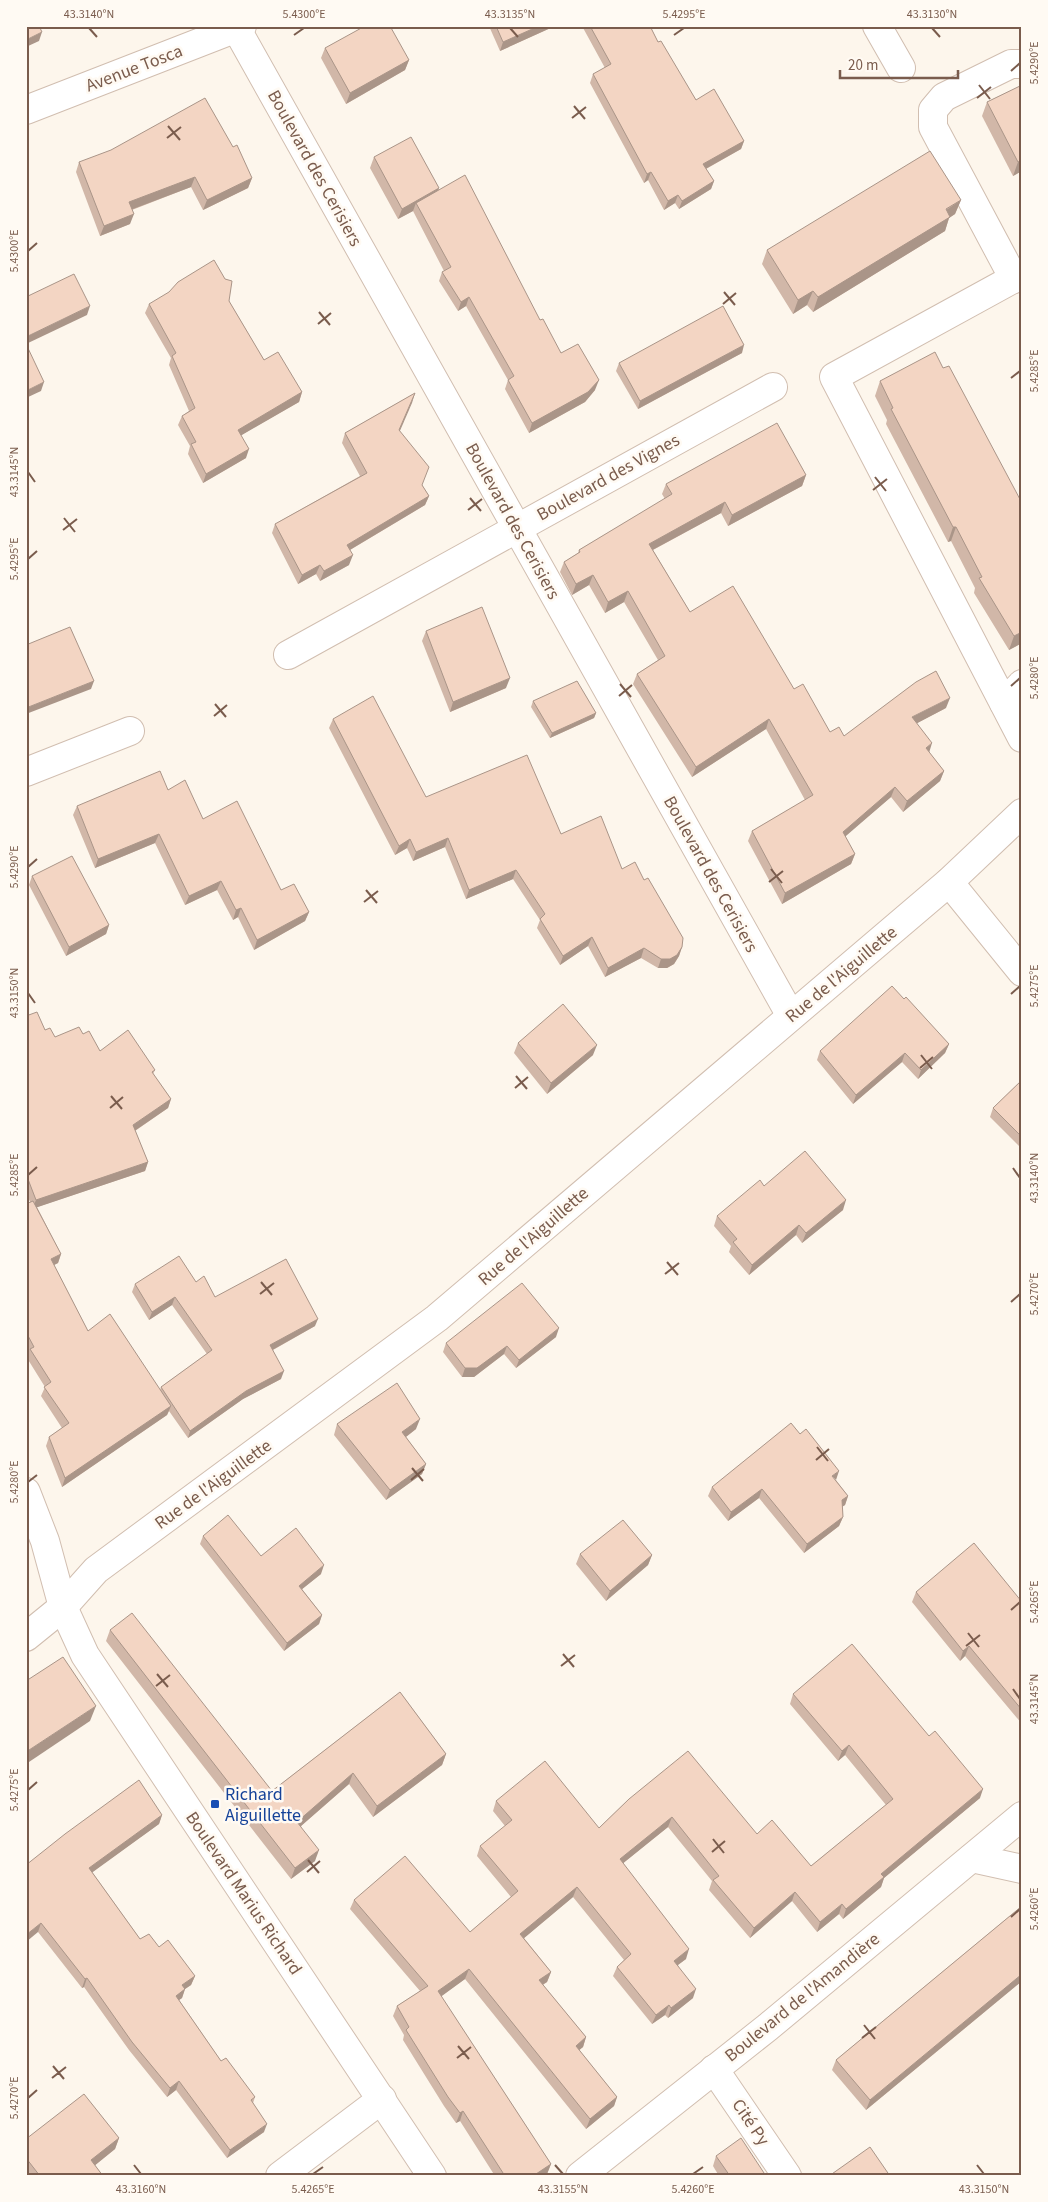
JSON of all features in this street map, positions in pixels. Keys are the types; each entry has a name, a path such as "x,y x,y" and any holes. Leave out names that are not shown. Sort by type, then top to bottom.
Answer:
{"street":[{"path":"877,26 901,68"},
{"name":"Avenue Tosca","path":"26,110 238,27"},
{"name":"Boulevard des Cerisiers","path":"238,27 791,1016"},
{"path":"1022,64 1011,64 944,96 933,110 933,127 1018,277 834,378 1013,694 1022,738"},
{"name":"Boulevard des Vignes","path":"288,656 516,527 772,387"},
{"path":"26,772 130,731"},
{"name":"Rue de l'Aiguillette","path":"26,1637 63,1607 96,1570 437,1318 949,882 1022,813"},
{"path":"949,882 1022,972"},
{"name":"Boulevard Marius Richard","path":"26,1492 45,1541 63,1607 85,1655 432,2176"},
{"name":"Boulevard de l'Amandière","path":"580,2176 714,2069 1022,1816"},
{"path":"972,1858 1022,1869"},
{"name":"Cité Py","path":"714,2069 787,2176"},
{"path":"280,2176 382,2099"}],"building":[{"path":"26,26 39,26 42,32 26,40"},
{"path":"365,26 390,26 409,60 350,93 325,48"},
{"path":"496,26 539,26 503,42"},
{"path":"590,26 650,26 658,42 661,41 696,100 714,89 744,141 703,164 714,181 682,201 678,195 668,201 651,172 647,174 593,74 611,64"},
{"path":"1022,85 1022,160 1018,162 987,102"},
{"path":"205,98 233,147 237,145 252,178 207,200 195,177 129,202 134,214 104,226 79,162 111,150"},
{"path":"411,137 439,188 402,209 374,157"},
{"path":"930,151 961,200 946,209 950,217 818,297 813,291 798,300 767,250"},
{"path":"465,175 540,320 543,319 561,353 578,344 599,380 588,392 532,423 508,380 514,376 469,297 461,302 442,272 451,267 416,203"},
{"path":"214,260 225,279 232,281 229,301 264,360 278,352 302,392 238,430 249,449 206,474 191,444 196,442 182,416 195,408 172,356 176,353 149,304 169,292 178,282"},
{"path":"74,274 90,306 26,337 26,297"},
{"path":"723,306 744,345 640,401 619,363"},
{"path":"26,344 44,382 26,391"},
{"path":"935,352 943,368 949,366 1022,503 1022,632 1014,636 979,578 982,577 956,527 953,527 891,409 893,408 880,381"},
{"path":"415,393 399,430 429,467 422,485 429,496 347,545 353,555 324,571 320,565 302,575 275,524 367,473 345,433"},
{"path":"777,423 806,475 732,515 725,502 649,544 690,612 733,586 794,689 803,684 830,732 839,727 844,736 916,682 936,671 950,698 912,717 932,743 926,748 944,771 907,801 895,787 843,832 855,854 785,893 752,831 813,795 769,719 696,767 637,674 665,656 628,591 608,602 593,575 576,584 564,562 580,552 579,550 672,494 666,484"},
{"path":"482,607 510,678 453,702 426,631"},
{"path":"70,627 94,681 26,708 26,645"},
{"path":"577,681 596,713 552,733 533,701"},
{"path":"373,696 426,797 527,755 561,834 601,816 622,869 635,862 644,880 648,878 683,938 682,947 677,955 670,959 661,959 644,948 608,968 592,937 563,956 540,919 545,914 516,870 469,890 448,838 416,852 410,839 399,846 333,719"},
{"path":"160,771 168,790 185,780 203,819 237,801 281,890 294,884 309,912 257,940 241,908 236,910 221,881 189,896 159,834 98,859 77,806"},
{"path":"72,856 109,925 69,947 32,876"},
{"path":"892,986 904,999 906,997 949,1044 921,1070 905,1053 856,1095 820,1051"},
{"path":"563,1004 597,1045 551,1083 518,1043"},
{"path":"37,1012 45,1030 50,1028 55,1037 79,1027 83,1034 89,1031 100,1051 128,1030 155,1070 152,1072 171,1099 133,1125 148,1162 36,1200 26,1174 26,1016"},
{"path":"1022,1080 1022,1137 993,1108"},
{"path":"805,1151 846,1200 806,1233 799,1225 752,1265 733,1242 737,1239 717,1216 760,1180 764,1186"},
{"path":"33,1201 61,1254 51,1259 88,1331 110,1314 171,1406 65,1478 49,1437 69,1423 44,1387 51,1382 30,1349 34,1347 26,1332 26,1204"},
{"path":"179,1256 196,1282 204,1276 215,1297 286,1259 318,1319 270,1345 284,1371 246,1391 190,1431 161,1387 212,1350 175,1297 152,1312 135,1284"},
{"path":"522,1283 559,1328 519,1360 507,1346 477,1368 465,1368 446,1343"},
{"path":"397,1383 420,1419 402,1432 426,1464 390,1490 337,1424"},
{"path":"791,1423 800,1434 806,1429 839,1471 832,1476 848,1496 842,1500 843,1517 807,1544 762,1489 731,1512 712,1487"},
{"path":"228,1515 261,1556 296,1528 324,1565 299,1586 322,1615 287,1643 203,1536"},
{"path":"623,1520 652,1555 610,1591 580,1554"},
{"path":"974,1543 1022,1602 1022,1710 969,1646 963,1651 916,1592"},
{"path":"132,1613 272,1791 400,1692 446,1754 377,1806 353,1773 297,1822 319,1850 295,1868 110,1630"},
{"path":"852,1644 929,1736 935,1731 983,1789 881,1874 884,1877 846,1909 842,1904 820,1922 795,1892 754,1928 713,1880 719,1876 672,1817 620,1859 689,1949 674,1961 696,1989 671,2008 669,2005 656,2015 617,1967 631,1954 577,1887 520,1934 551,1972 539,1980 586,2037 576,2046 617,2097 590,2119 469,1969 438,1991 551,2164 533,2176 505,2176 463,2111 460,2113 448,2097 406,2030 409,2027 397,2006 428,1986 354,1900 405,1856 470,1932 518,1891 480,1846 512,1820 496,1801 545,1761 599,1828 629,1799 688,1751 757,1834 772,1820 811,1866 893,1799 849,1745 842,1751 793,1694"},
{"path":"63,1657 96,1706 26,1752 26,1681"},
{"path":"139,1780 162,1815 89,1868 140,1939 149,1934 159,1947 168,1940 195,1976 182,1985 185,1989 176,1996 221,2061 226,2058 255,2097 251,2100 267,2124 230,2150 179,2081 170,2088 132,2042 87,1978 85,1979 41,1923 26,1935 26,1865"},
{"path":"1022,1906 1022,1974 870,2100 836,2060"},
{"path":"84,2094 119,2138 91,2160 103,2176 40,2176 26,2158 26,2139"},
{"path":"741,2138 766,2176 730,2176 716,2156"},
{"path":"870,2147 890,2176 829,2176"}],"place":[{"name":"Richard Aiguillette","path":"215,1804"}]}
